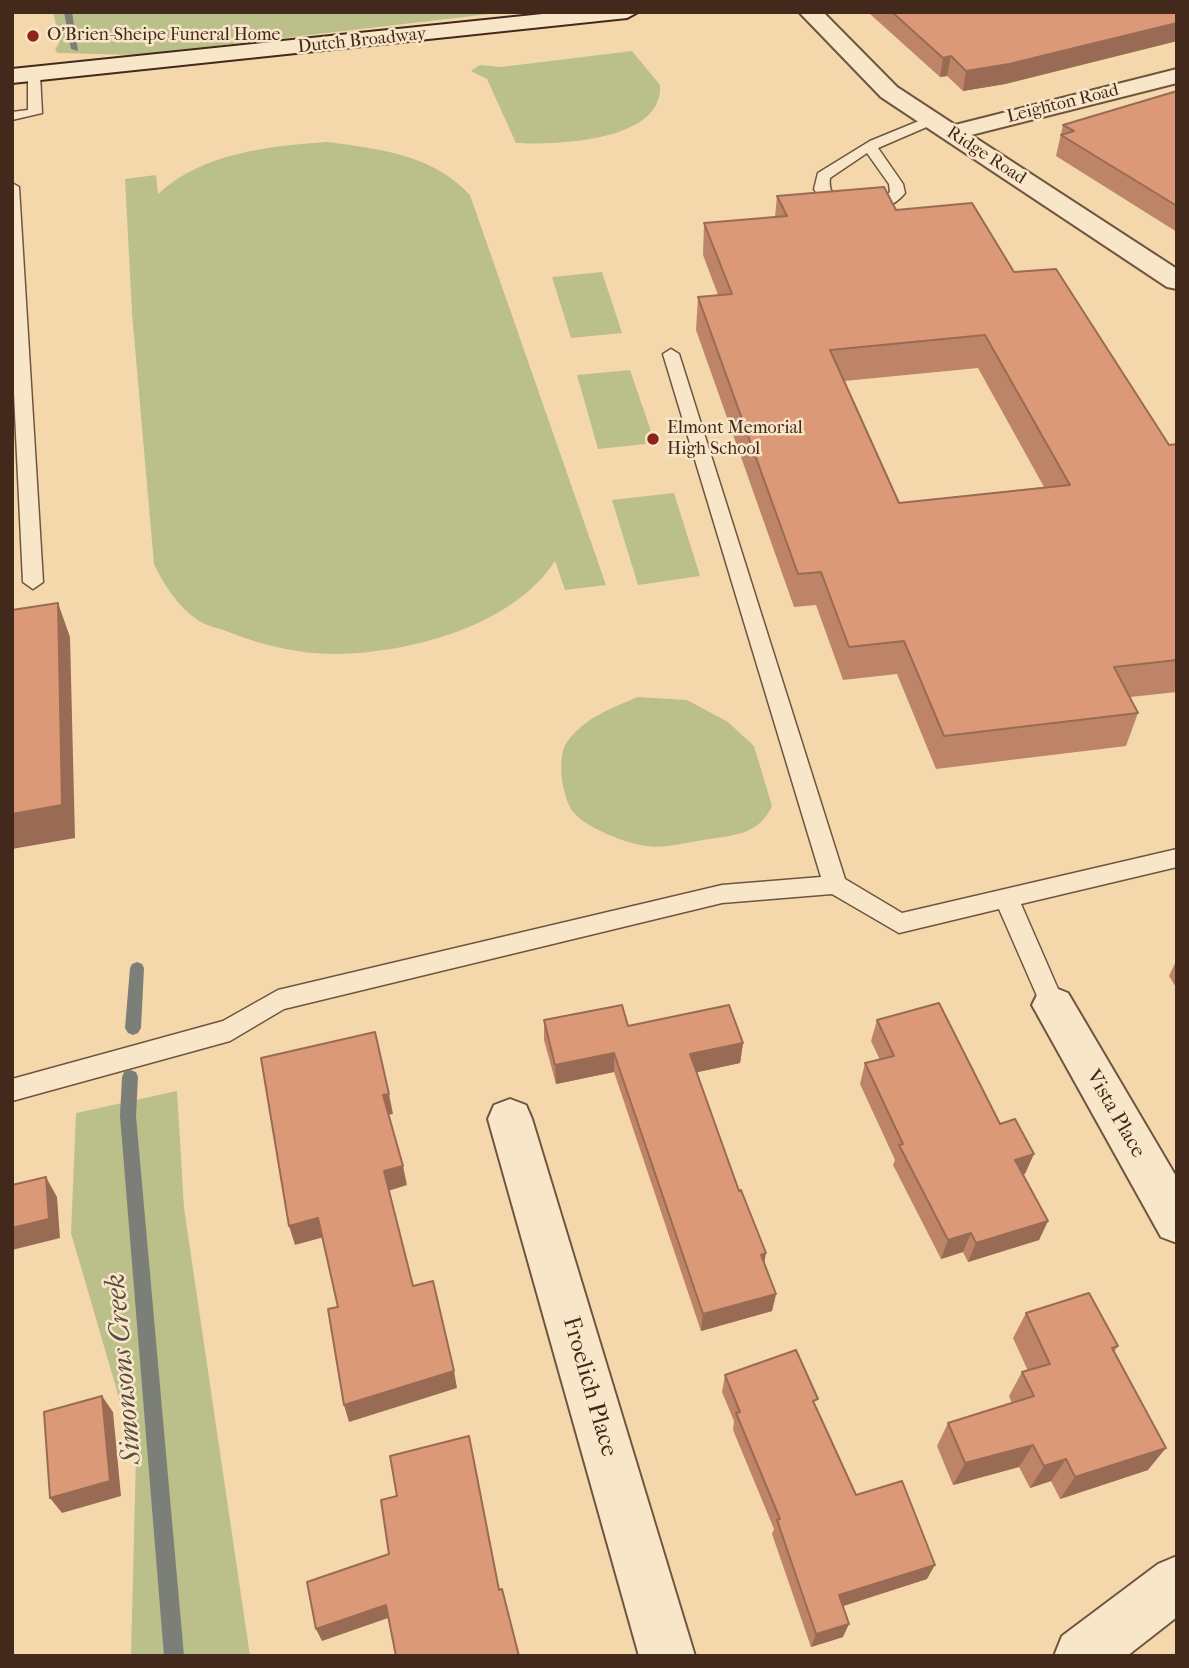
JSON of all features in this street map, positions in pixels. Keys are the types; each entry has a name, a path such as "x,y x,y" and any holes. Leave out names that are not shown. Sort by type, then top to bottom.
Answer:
{"street":[{"name":"Dutch Broadway","path":"23,75 627,12"},
{"name":"Ridge Road","path":"810,12 889,92 1177,281"},
{"name":"Leighton Road","path":"940,126 1177,76"},
{"name":"Vista Place","path":"1053,1005 1177,1222"},
{"name":"Froelich Place","path":"510,1119 667,1656"},
{"path":"1082,1656 1177,1583"}],"lane":[{"path":"12,116 35,113 23,75"},
{"path":"870,147 896,184 898,193 883,205 859,208 826,198 821,189 823,176 843,159 870,147 940,126"},
{"path":"12,187 21,461 33,582"},
{"path":"671,354 835,884"},
{"path":"12,1090 230,1030 278,1000 722,894 835,884 899,923 1177,858"},
{"path":"1006,897 1053,1005"}],"green space":[{"path":"53,12 507,12 137,55 58,53 55,50 60,41"},
{"path":"632,51 660,85 657,104 645,118 626,129 580,141 516,143 487,79 471,71 480,65 501,67"},
{"path":"327,142 385,151 422,162 455,181 470,195 606,585 565,590 555,561 537,584 513,603 458,632 396,648 336,654 280,648 207,625 189,614 166,587 154,564 132,313 125,179 156,175 158,194 195,169 237,154"},
{"path":"602,272 622,333 571,338 552,277"},
{"path":"630,370 655,443 598,449 577,375"},
{"path":"674,493 700,576 638,585 612,500"},
{"path":"638,697 687,700 728,722 754,746 772,806 761,822 738,834 654,847 639,845 608,834 574,813 566,798 562,778 562,757 567,742 590,720"},
{"path":"177,1091 184,1208 250,1656 131,1656 136,1456 71,1233 76,1113"}],"building":[{"path":"892,12 1177,12 1177,23 1009,64 966,71 951,56 943,58"},
{"path":"1177,91 1177,206 1061,135 1074,131 1063,125"},
{"path":"884,187 896,210 972,203 1014,272 1056,269 1169,445 1177,444 1177,660 1114,667 1138,713 944,736 904,641 849,647 821,572 798,574 698,297 732,294 704,223 787,216 777,196","holes":["985,335 1070,485 899,503 830,350"]},
{"path":"58,603 62,805 12,814 12,610"},
{"path":"939,1003 1000,1124 1015,1119 1034,1154 1015,1160 1048,1221 976,1243 971,1233 948,1240 899,1145 903,1144 865,1063 894,1056 877,1020"},
{"path":"622,1005 628,1026 729,1005 743,1043 690,1054 739,1191 741,1190 766,1253 761,1255 776,1294 703,1314 614,1053 555,1065 544,1020"},
{"path":"375,1032 389,1094 383,1095 403,1166 384,1171 413,1286 433,1281 454,1371 344,1405 328,1309 338,1307 318,1218 289,1226 261,1058"},
{"path":"46,1177 49,1219 12,1228 12,1185"},
{"path":"1089,1293 1118,1346 1112,1348 1166,1448 1075,1477 1066,1459 1044,1466 1033,1445 965,1463 948,1423 1034,1396 1022,1372 1050,1364 1026,1313"},
{"path":"796,1350 818,1399 813,1401 856,1495 902,1481 935,1565 839,1595 849,1624 816,1634 777,1520 780,1519 736,1413 740,1412 725,1375"},
{"path":"102,1396 110,1481 50,1498 44,1412"},
{"path":"469,1436 499,1590 502,1589 519,1656 396,1656 386,1605 316,1629 307,1582 389,1554 381,1500 397,1496 390,1456"}],"waterway":[{"name":"Simonsons Creek","path":"68,12 75,49"},
{"path":"133,1028 137,968"},
{"name":"Simonsons Creek","path":"130,1077 128,1116 174,1656"}],"place":[{"name":"O'Brien-Sheipe Funeral Home","path":"33,36"},
{"name":"Elmont Memorial High School","path":"653,439"}]}
